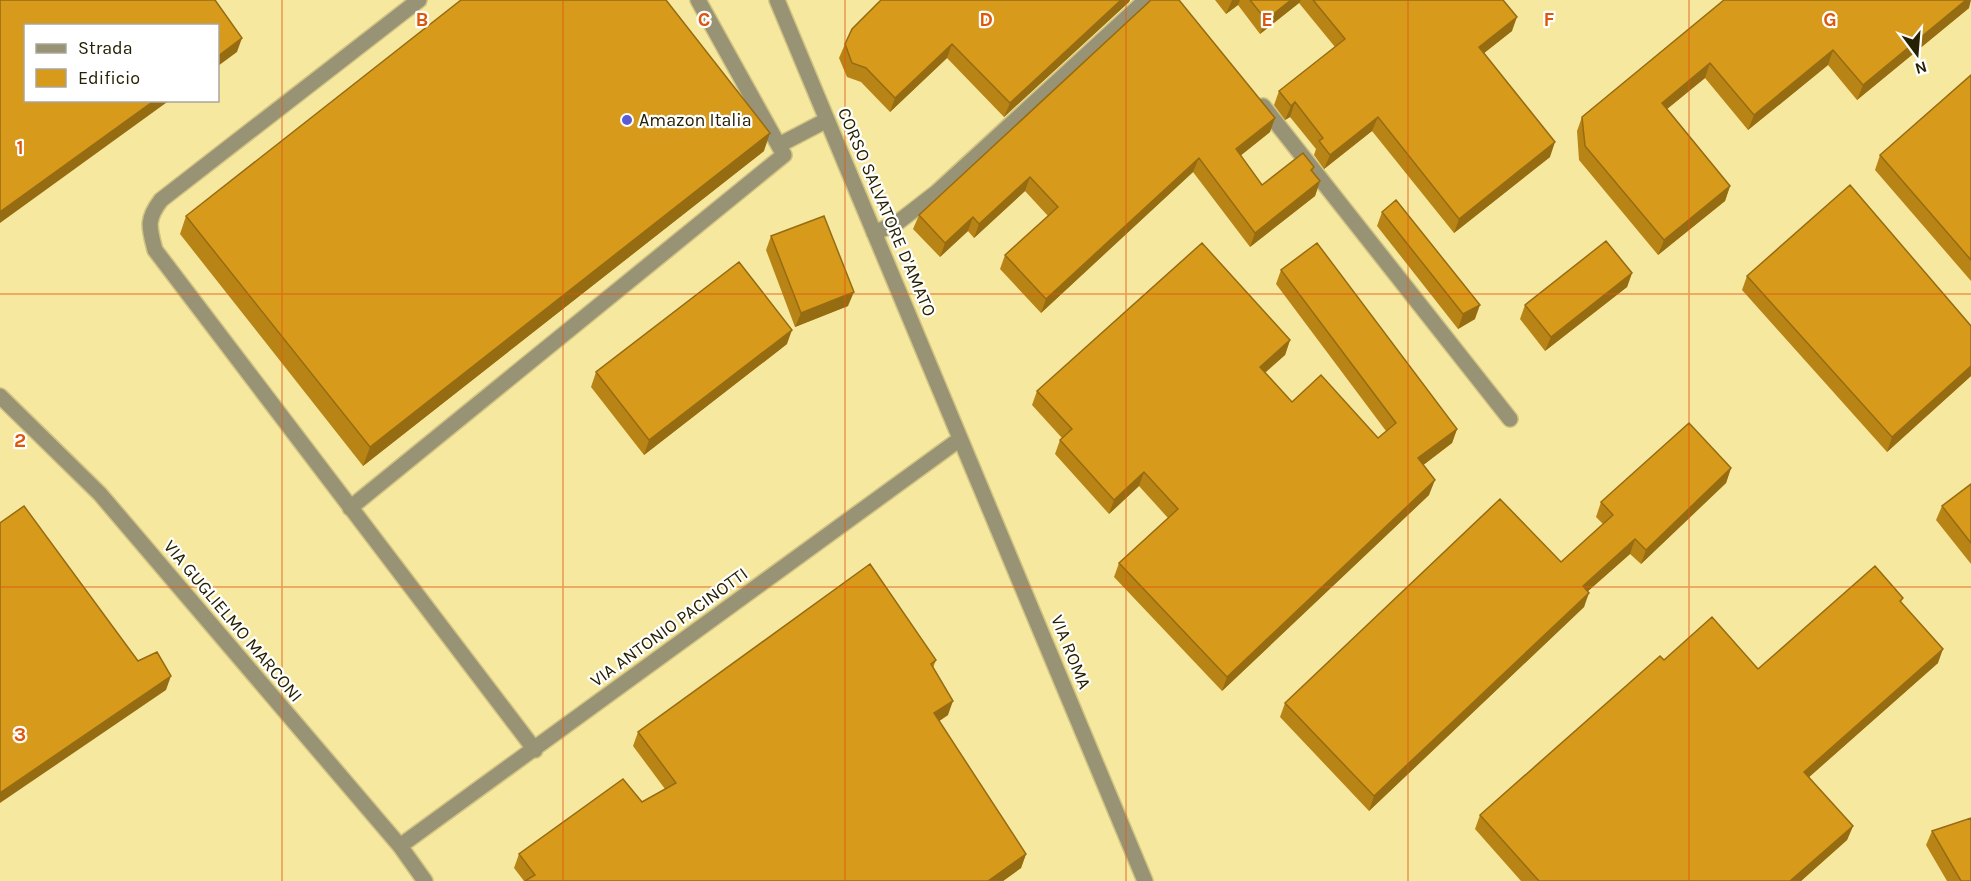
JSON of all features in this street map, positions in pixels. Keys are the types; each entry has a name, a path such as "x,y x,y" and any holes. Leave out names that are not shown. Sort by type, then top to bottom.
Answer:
{"street":[{"path":"419,0 161,201 150,215 150,232 155,250 535,750"},
{"path":"350,508 784,155 698,0"},
{"name":"CORSO SALVATORE D'AMATO","path":"777,0 960,439"},
{"path":"874,233 897,223 937,192 1146,0"},
{"path":"1253,93 1510,419"},
{"path":"779,145 827,120"},
{"name":"VIA GUGLIELMO MARCONI","path":"0,396 100,494 400,846 425,881"},
{"name":"VIA ANTONIO PACINOTTI","path":"400,846 960,439"},
{"name":"VIA ROMA","path":"960,439 1144,881"}],"building":[{"path":"0,0 215,0 242,38 219,55 219,24 24,24 24,102 152,102 0,212"},
{"path":"461,0 666,0 770,133 370,447 186,216"},
{"path":"881,0 1121,0 1010,103 952,44 895,98 866,68 852,63 845,44 852,29"},
{"path":"1151,0 1179,0 1275,118 1236,149 1262,185 1303,153 1314,167 1311,170 1320,181 1255,233 1199,158 1046,299 1005,255 1058,207 1030,177 979,224 973,217 945,243 919,215"},
{"path":"1250,0 1291,0 1266,20"},
{"path":"1313,0 1503,0 1517,17 1479,47 1555,142 1459,219 1378,117 1330,155 1319,141 1323,138 1295,102 1291,106 1279,91 1345,39"},
{"path":"1724,0 1966,0 1863,85 1833,50 1754,115 1710,63 1662,103 1730,186 1664,240 1585,146 1582,117"},
{"path":"1971,75 1971,260 1880,155"},
{"path":"1850,185 1971,326 1971,366 1892,437 1747,276"},
{"path":"1396,200 1480,305 1463,314 1382,212"},
{"path":"824,216 854,292 801,313 771,236"},
{"path":"1606,241 1632,273 1551,337 1525,305"},
{"path":"1202,243 1290,340 1260,367 1292,402 1321,375 1378,438 1396,423 1281,270 1317,243 1457,429 1418,458 1435,480 1227,677 1119,563 1178,509 1144,472 1114,500 1060,440 1072,429 1037,391"},
{"path":"739,262 792,330 649,440 596,372"},
{"path":"1689,423 1731,468 1646,550 1635,539 1583,586 1589,593 1374,796 1285,703 1500,499 1561,562 1613,515 1601,502"},
{"path":"1971,484 1971,543 1942,506"},
{"path":"24,506 138,661 157,652 171,676 0,793 0,523"},
{"path":"870,564 936,660 931,664 953,701 934,713 1026,854 988,881 525,881 535,875 519,854 623,779 642,802 676,783 638,732"},
{"path":"1875,566 1903,598 1900,601 1943,649 1804,772 1853,826 1790,881 1539,881 1480,815 1660,656 1664,660 1712,617 1758,669"},
{"path":"1971,818 1971,881 1961,881 1932,831"}],"place":[{"name":"Amazon Italia","path":"627,120"}]}
